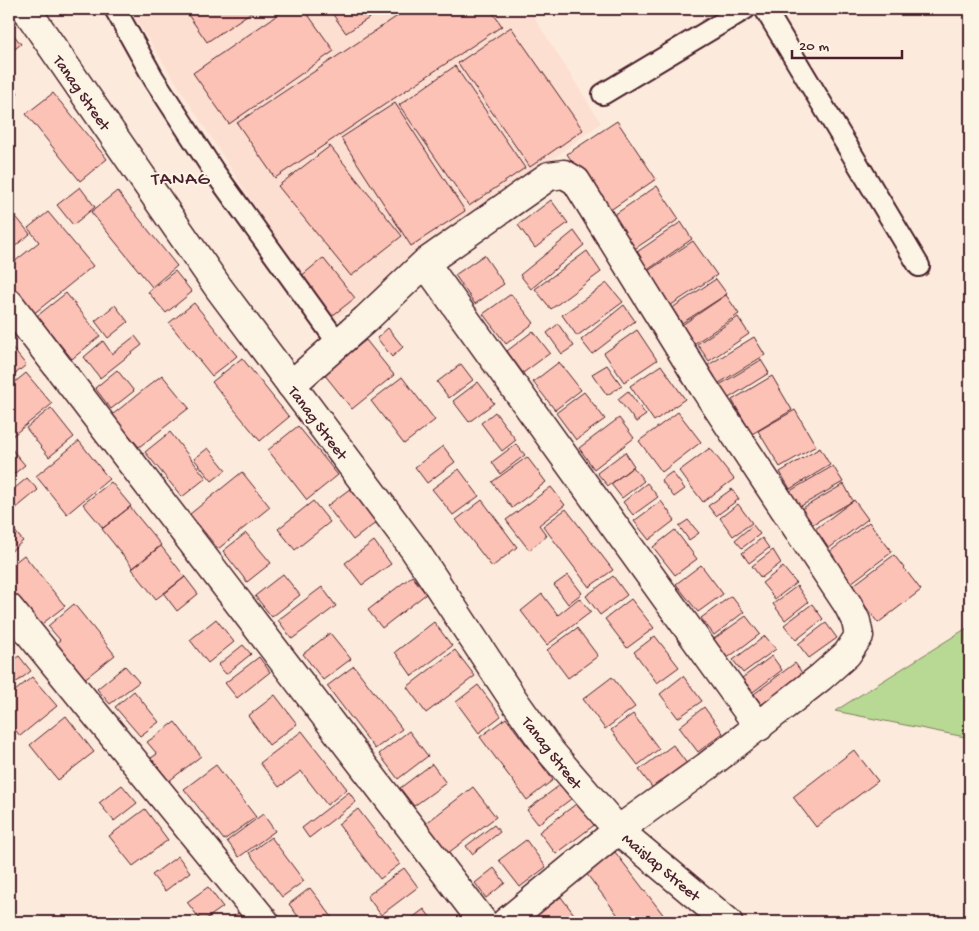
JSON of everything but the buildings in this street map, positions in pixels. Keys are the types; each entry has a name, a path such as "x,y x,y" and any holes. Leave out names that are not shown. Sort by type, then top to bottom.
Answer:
{"street":[{"name":"Tanag Street","path":"26,9 218,287 414,549 515,702 550,751 618,830"},
{"path":"291,385 425,263 549,176 564,174 576,181 703,386 856,621 859,636 847,654 759,727 618,830 506,922"},
{"path":"425,263 759,727"},
{"path":"9,303 482,922"},
{"path":"9,608 265,922"},
{"name":"Maislap Street","path":"618,830 728,922"}],"lane":[{"path":"115,9 154,79 214,170 338,344"},
{"path":"603,94 745,9"},
{"path":"765,9 919,266"}],"shaded area":[{"path":"129,9 529,9 601,123 330,324"}],"green space":[{"path":"970,626 970,738 835,711"}],"district":[{"name":"TANAG","path":"181,177"}]}
